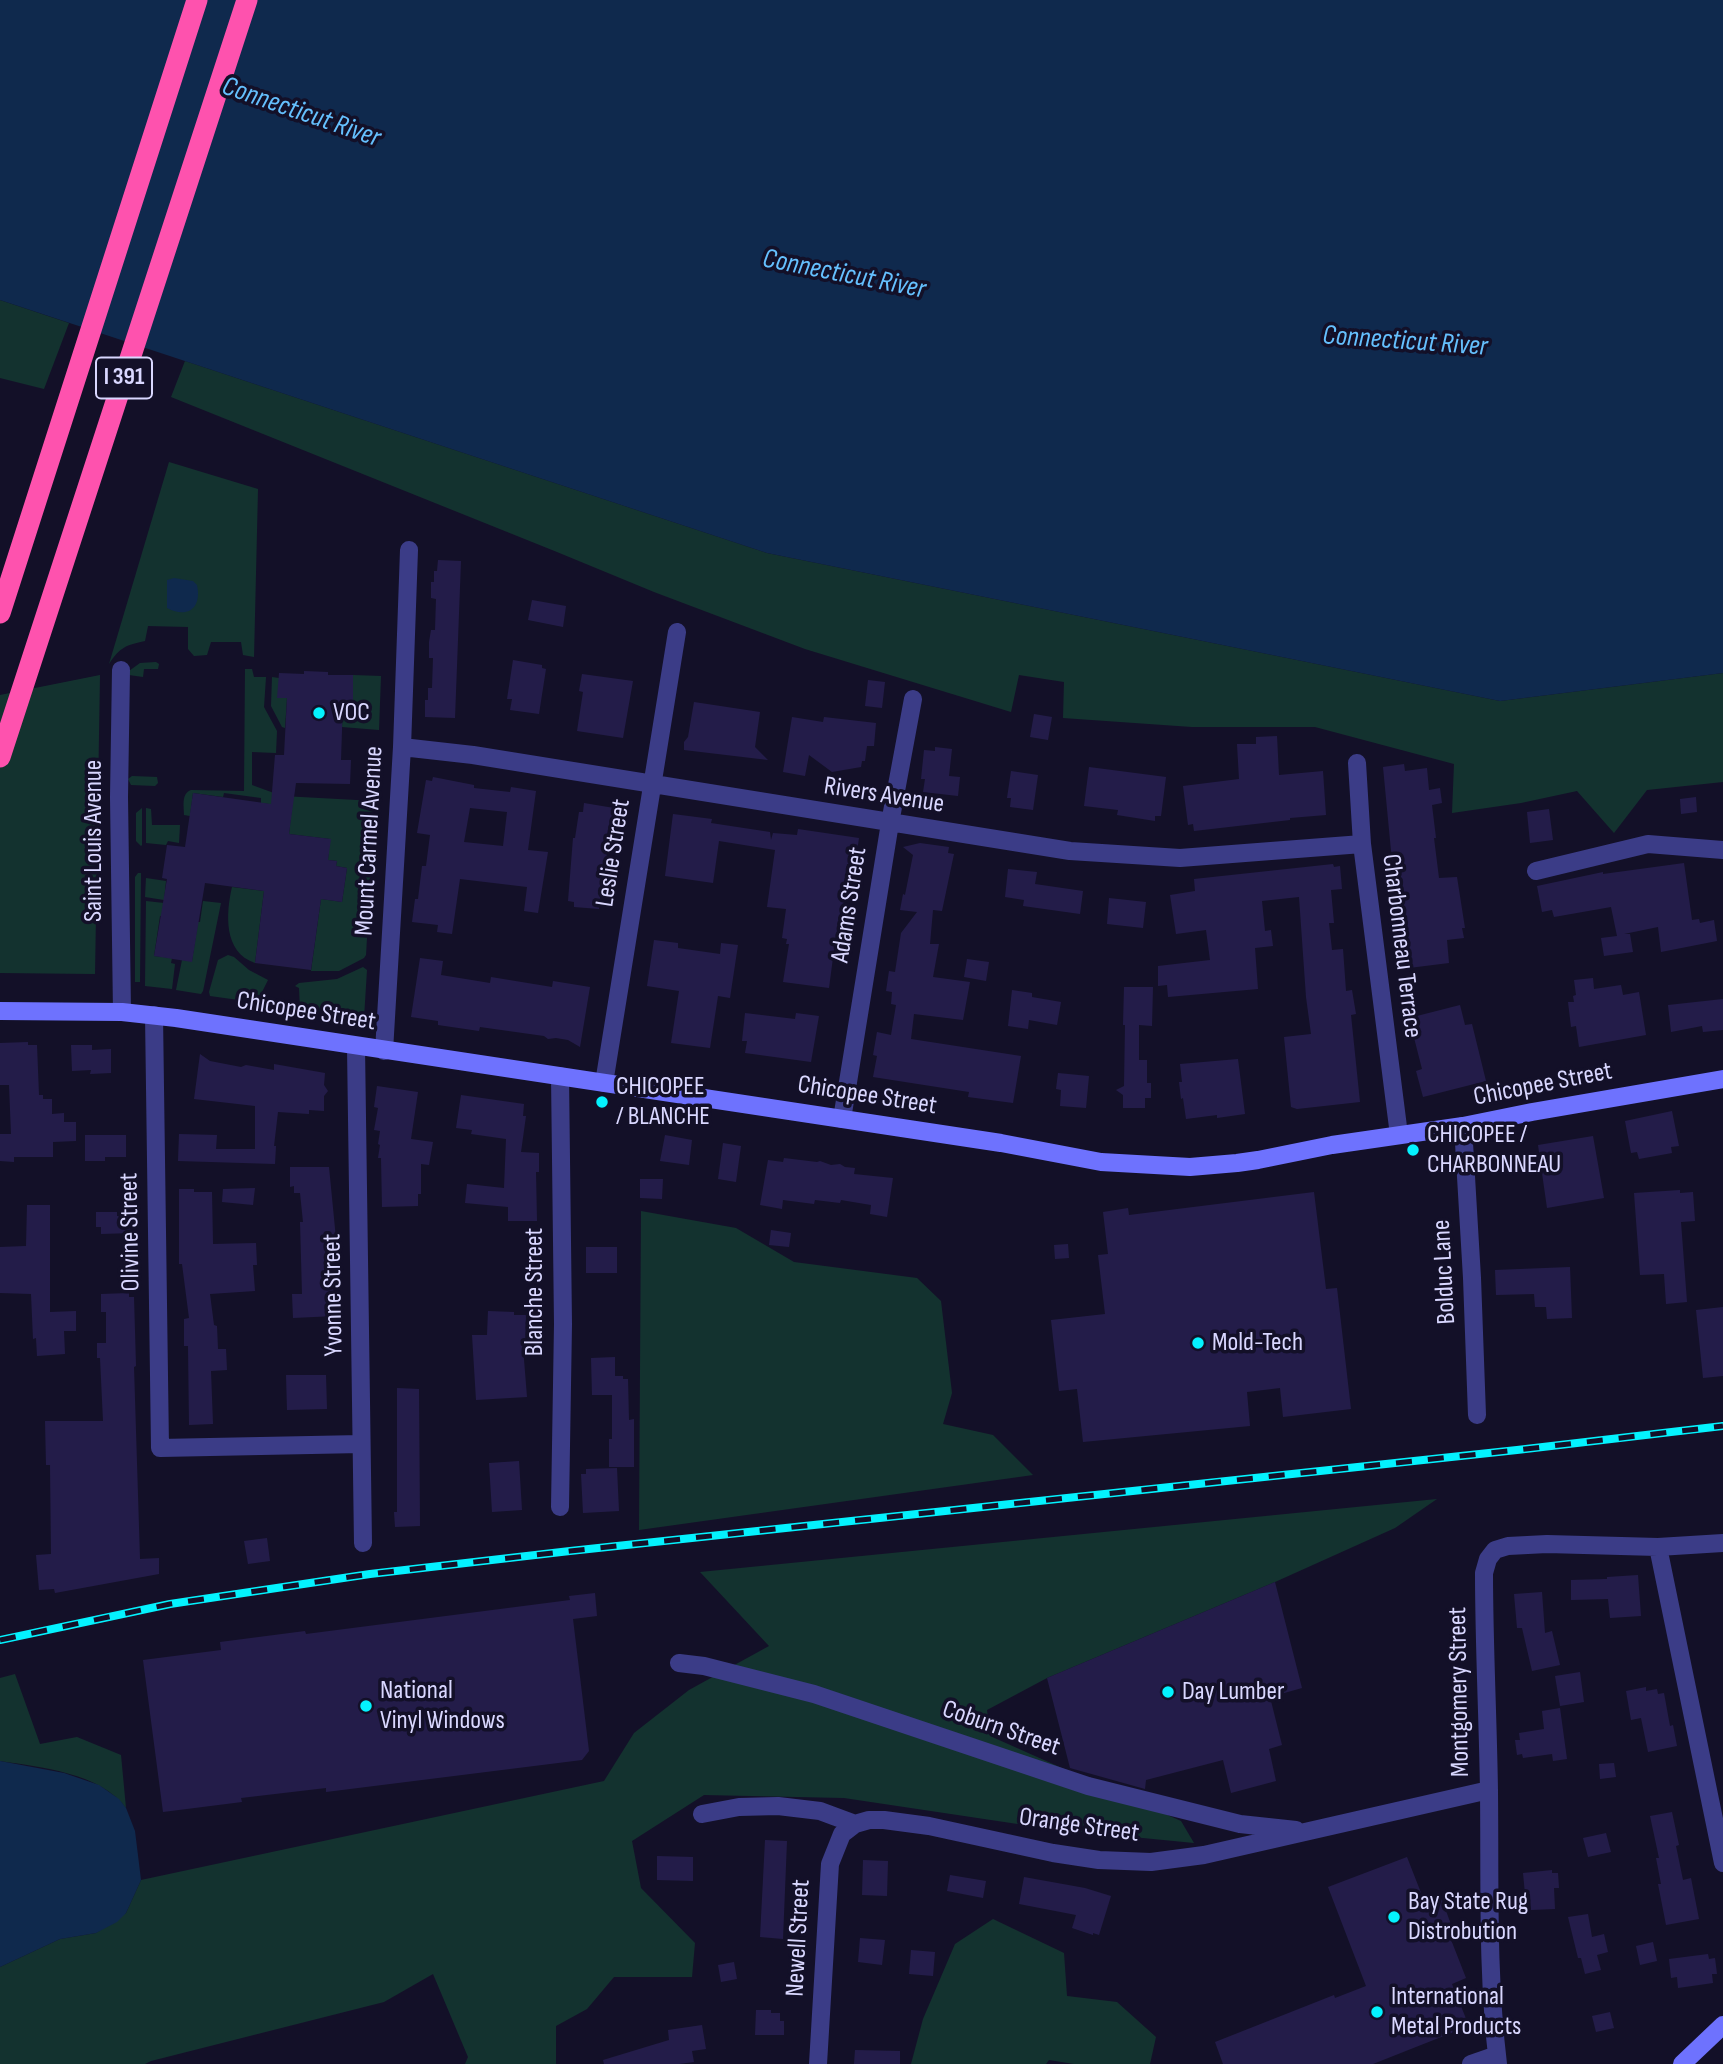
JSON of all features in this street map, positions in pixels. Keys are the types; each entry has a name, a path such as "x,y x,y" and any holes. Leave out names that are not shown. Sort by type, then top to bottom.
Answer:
{"highway":[{"name":"I 391","path":"0,613 197,0"},
{"name":"I 391","path":"0,757 247,0"}],"main road":[{"name":"Chicopee Street","path":"0,1011 122,1012 154,1016 1037,1149 1101,1162 1190,1167 1258,1160 1723,1079"},
{"path":"1682,2064 1723,2025"}],"street":[{"name":"Mount Carmel Avenue","path":"384,1051 402,747 410,550"},
{"name":"Leslie Street","path":"604,1083 677,632"},
{"name":"Saint Louis Avenue","path":"121,670 119,797 122,1012"},
{"name":"Adams Street","path":"842,1119 913,699"},
{"name":"Rivers Avenue","path":"402,747 473,755 1070,851 1180,858 1362,844"},
{"name":"Charbonneau Terrace","path":"1357,763 1362,844 1399,1135"},
{"path":"1536,871 1648,844 1723,850"},
{"name":"Olivine Street","path":"154,1016 160,1448 361,1444"},
{"name":"Yvonne Street","path":"356,1047 363,1543"},
{"name":"Blanche Street","path":"560,1076 563,1324 560,1507"},
{"name":"Bolduc Lane","path":"1463,1126 1478,1415"},
{"name":"Montgomery Street","path":"1498,2059 1490,1960 1489,1790 1484,1672 1484,1573 1488,1559 1495,1550 1508,1546 1658,1548 1723,1543"},
{"path":"1658,1548 1723,1863"},
{"name":"Coburn Street","path":"680,1663 704,1666 814,1694 1088,1786 1240,1824 1310,1831"},
{"name":"Orange Street","path":"702,1814 739,1807 778,1806 820,1811 855,1824 869,1819 884,1820 929,1826 1053,1853 1099,1860 1151,1862 1204,1856 1489,1790"},
{"name":"Newell Street","path":"818,2064 830,1864 842,1834 855,1824"},
{"path":"1471,2064 1498,2059"}],"green space":[{"path":"0,300 69,323 44,389 0,378"},
{"path":"185,361 767,553 1500,701 1723,673 1723,782 1647,790 1614,833 1577,791 1521,803 1452,813 1454,764 1315,727 1192,727 1063,718 1064,682 1019,675 1011,712 805,649 654,592 171,397"},
{"path":"169,462 258,489 254,657 243,655 241,642 211,642 207,655 194,656 188,649 188,627 148,626 145,641 124,648 109,664"},
{"path":"140,663 159,664 158,669 144,669 143,677 129,675 129,671"},
{"path":"245,669 252,669 254,677 266,677 264,707 277,731 276,753 252,752 252,785 282,796 375,801 366,955 339,971 311,971 321,899 342,902 347,868 336,866 337,861 328,860 330,839 289,834 292,807 261,803 261,798 224,793 223,797 193,793 190,816 184,815 184,797 191,790 244,791"},
{"path":"100,675 95,974 0,973 0,695"},
{"path":"353,675 381,676 379,730 342,727 343,700 353,700"},
{"path":"272,677 279,678 287,698 285,728 271,706"},
{"path":"132,776 157,777 158,783 155,786 131,785 128,779"},
{"path":"142,808 141,846 136,841 136,813"},
{"path":"146,808 151,809 152,825 180,825 179,843 146,843"},
{"path":"141,873 140,982 135,982 135,877"},
{"path":"146,878 166,881 164,900 145,897"},
{"path":"232,887 264,891 255,963 245,958 232,941 228,920"},
{"path":"146,901 164,903 154,956 172,958 171,963 175,964 172,989 145,986"},
{"path":"203,901 221,903 201,994 176,990 182,960 192,961"},
{"path":"228,955 268,980 260,1003 210,996 218,960"},
{"path":"363,967 367,970 364,1018 300,1009 299,988 295,986 299,983 337,979"},
{"path":"641,1211 736,1228 794,1262 917,1278 941,1301 952,1393 943,1424 993,1435 1033,1475 639,1530"},
{"path":"1437,1499 1395,1528 1047,1678 987,1710 990,1736 1181,1821 1194,1843 1051,1829 844,1798 704,1795 632,1841 641,1888 695,1943 692,1977 614,1977 587,2009 556,2026 556,2064 465,2064 468,2057 433,1974 384,2002 145,2064 0,2064 0,1967 60,1939 96,1933 126,1913 141,1880 604,1781 634,1733 689,1690 769,1646 700,1572"},
{"path":"15,1674 40,1744 77,1737 121,1755 126,1808 115,1796 86,1779 51,1769 0,1761 0,1678"},
{"path":"993,1919 1064,1953 1067,1996 1117,2002 1156,2037 1150,2064 1074,2064 1049,2060 1046,2064 911,2064 923,2019 955,1944"}],"water":[{"name":"Connecticut River","path":"0,0 1723,0 1723,673 1500,701 767,553 0,300"},
{"path":"174,578 193,581 197,585 197,600 187,612 167,608 167,580"},
{"path":"0,1761 64,1773 99,1785 119,1799 126,1808 135,1831 141,1880 126,1913 117,1922 96,1933 60,1939 0,1967"}],"building":[{"path":"438,560 461,561 455,718 425,717 425,700 428,700 428,688 432,688 433,658 429,658 429,642 431,630 435,630 436,599 431,598 431,582 434,582"},
{"path":"532,600 566,606 563,627 528,620"},
{"path":"513,660 542,665 542,668 546,669 539,714 510,710 512,699 507,699"},
{"path":"304,671 353,675 353,700 343,700 341,760 351,760 350,784 296,783 289,834 331,839 328,860 337,861 336,866 347,868 342,902 321,899 311,970 255,963 264,891 205,883 192,962 154,956 167,879 162,878 167,845 185,847 193,793 271,804 275,755 284,755 287,698 277,698 279,673 304,674"},
{"path":"582,674 633,681 623,738 577,731 583,692 579,691"},
{"path":"868,680 885,682 882,708 865,706"},
{"path":"694,702 760,712 755,747 768,760 684,750"},
{"path":"1034,714 1052,717 1048,740 1030,737"},
{"path":"792,717 823,722 824,717 876,723 874,746 867,746 865,761 862,761 861,767 832,772 809,755 805,776 783,772"},
{"path":"1277,736 1279,775 1323,771 1326,815 1194,831 1193,824 1188,825 1183,786 1239,779 1237,744 1256,744 1256,737"},
{"path":"935,747 952,749 949,776 960,777 958,796 923,792 925,779 921,779 924,750 935,751"},
{"path":"1404,764 1405,771 1427,768 1429,790 1440,788 1442,803 1432,805 1439,878 1457,877 1465,928 1462,928 1464,938 1447,940 1449,963 1401,969 1383,767"},
{"path":"1089,767 1166,777 1161,816 1155,816 1155,821 1117,815 1118,810 1084,806"},
{"path":"1011,771 1038,775 1033,810 1010,807 1011,798 1007,798"},
{"path":"433,777 474,785 474,788 510,792 511,787 536,791 528,850 548,852 538,913 524,911 527,887 460,879 452,934 437,932 438,925 412,922 422,866 426,866 430,835 417,833 426,780 432,781","holes":["470,808 507,812 503,846 464,842"]},
{"path":"1696,797 1697,812 1681,814 1680,799"},
{"path":"584,803 614,808 603,867 599,909 574,907 574,902 568,901 573,838"},
{"path":"1549,809 1553,840 1530,843 1527,812"},
{"path":"673,814 712,819 711,823 770,832 771,840 773,833 797,835 798,829 859,838 855,865 847,864 843,893 847,893 843,951 834,950 829,988 783,982 789,944 786,944 787,939 782,938 786,909 767,907 775,850 719,841 713,883 665,876"},
{"path":"920,843 949,847 948,853 954,854 942,911 933,910 930,944 939,944 933,977 970,982 963,1020 914,1014 911,1039 1021,1056 1013,1103 968,1097 969,1092 873,1077 877,1056 873,1055 877,1032 891,1035 896,1005 891,1004 892,992 886,991 889,971 895,972 901,933 917,912 900,910 913,855 903,847"},
{"path":"1684,863 1692,920 1699,919 1700,923 1714,920 1717,941 1661,952 1658,927 1624,934 1630,934 1633,952 1604,956 1601,938 1617,936 1611,907 1554,917 1552,910 1542,912 1537,886 1603,872"},
{"path":"1333,864 1334,867 1340,866 1342,889 1331,890 1334,923 1329,923 1332,950 1343,949 1346,991 1352,990 1356,1014 1351,1015 1360,1102 1297,1109 1291,1107 1284,1037 1311,1034 1299,897 1262,901 1265,931 1271,930 1273,946 1255,948 1258,989 1168,997 1167,985 1158,986 1158,966 1210,960 1206,930 1176,934 1170,895 1195,891 1194,879"},
{"path":"1008,869 1037,872 1035,884 1083,891 1080,914 1023,906 1024,900 1005,897"},
{"path":"1109,898 1146,902 1143,928 1107,924"},
{"path":"654,940 678,943 678,948 720,954 721,943 738,945 730,998 718,996 710,1048 671,1043 679,991 647,986"},
{"path":"420,958 443,961 441,975 490,983 491,977 552,987 553,981 590,987 580,1047 568,1040 480,1027 479,1031 438,1025 438,1021 411,1017"},
{"path":"967,959 989,962 986,981 964,977"},
{"path":"1593,978 1594,989 1621,985 1623,995 1639,992 1646,1035 1579,1047 1576,1026 1571,1027 1568,1002 1574,1002 1573,996 1576,995 1574,980"},
{"path":"1124,987 1153,987 1152,1026 1139,1025 1139,1060 1147,1060 1147,1083 1151,1083 1151,1098 1145,1098 1145,1108 1123,1108 1123,1095 1116,1090 1124,1086"},
{"path":"1012,990 1061,1002 1057,1025 1029,1020 1028,1029 1008,1026"},
{"path":"1723,999 1723,1030 1703,1032 1702,1026 1671,1032 1668,1005"},
{"path":"1460,1005 1465,1025 1472,1024 1486,1081 1423,1097 1416,1071 1422,1069 1409,1018"},
{"path":"745,1013 795,1019 796,1013 819,1016 811,1062 745,1053 747,1041 742,1041"},
{"path":"28,1042 28,1045 37,1045 39,1095 43,1095 43,1099 52,1099 52,1114 64,1113 64,1122 76,1122 76,1141 53,1142 53,1157 14,1157 14,1162 0,1161 0,1134 11,1134 9,1085 0,1085 0,1043"},
{"path":"71,1045 92,1045 92,1050 111,1049 111,1073 72,1071"},
{"path":"200,1054 210,1061 241,1067 246,1065 274,1070 274,1064 325,1073 324,1085 328,1091 324,1096 324,1111 309,1110 309,1114 278,1112 275,1164 178,1161 179,1134 217,1135 216,1149 255,1149 255,1106 194,1099"},
{"path":"1238,1059 1245,1114 1186,1119 1179,1082 1182,1082 1180,1064"},
{"path":"1058,1073 1089,1076 1086,1108 1060,1106 1061,1090 1056,1089"},
{"path":"377,1086 418,1092 411,1139 433,1142 429,1165 421,1164 421,1194 418,1194 418,1206 382,1207 381,1158 378,1158 380,1131 374,1130 378,1108 374,1107"},
{"path":"461,1095 524,1104 523,1116 526,1116 521,1152 539,1153 539,1172 536,1172 537,1221 508,1221 508,1207 465,1203 467,1184 504,1188 506,1139 471,1134 472,1130 456,1128"},
{"path":"1672,1111 1679,1146 1671,1147 1672,1153 1639,1159 1637,1152 1631,1153 1625,1121"},
{"path":"85,1135 126,1135 126,1157 85,1161"},
{"path":"665,1135 692,1140 689,1165 660,1161"},
{"path":"1593,1136 1604,1198 1547,1208 1538,1145"},
{"path":"723,1143 741,1146 736,1182 718,1179"},
{"path":"784,1158 840,1164 855,1168 854,1174 893,1178 887,1217 870,1214 871,1205 841,1200 840,1203 815,1200 814,1204 783,1200 782,1209 760,1205 768,1160 783,1162"},
{"path":"290,1167 329,1167 337,1249 337,1267 333,1267 335,1316 293,1318 292,1294 302,1294 300,1222 303,1222 300,1193 294,1193 294,1186 290,1187"},
{"path":"640,1179 663,1179 662,1199 640,1198"},
{"path":"255,1188 253,1205 222,1202 223,1189"},
{"path":"179,1189 212,1192 213,1244 256,1243 257,1265 253,1265 255,1291 210,1294 214,1325 217,1326 218,1349 226,1349 227,1370 211,1371 213,1424 189,1425 188,1346 184,1346 184,1319 189,1318 182,1264 179,1264"},
{"path":"1680,1190 1680,1193 1693,1192 1695,1221 1681,1222 1687,1302 1666,1304 1664,1274 1640,1275 1634,1193"},
{"path":"1314,1192 1326,1289 1337,1288 1351,1409 1283,1417 1280,1388 1247,1392 1250,1426 1083,1442 1077,1389 1059,1391 1051,1320 1105,1314 1098,1255 1108,1254 1103,1212 1128,1208 1129,1215"},
{"path":"27,1205 50,1205 50,1312 76,1311 76,1331 64,1331 65,1354 37,1356 36,1338 33,1339 31,1294 0,1293 0,1247 26,1246"},
{"path":"96,1212 117,1212 117,1216 132,1215 133,1233 101,1234 101,1227 96,1227"},
{"path":"771,1230 791,1233 789,1247 769,1245"},
{"path":"1068,1244 1069,1258 1055,1259 1054,1245"},
{"path":"586,1247 617,1247 617,1273 586,1273"},
{"path":"1570,1267 1572,1318 1547,1319 1546,1307 1535,1307 1534,1294 1496,1295 1495,1270"},
{"path":"129,1293 129,1297 134,1297 140,1559 159,1558 159,1574 55,1593 54,1589 39,1590 36,1555 51,1554 50,1465 46,1465 45,1421 103,1421 100,1358 97,1358 97,1343 106,1343 106,1312 101,1312 101,1294"},
{"path":"1723,1307 1723,1376 1703,1378 1696,1310"},
{"path":"488,1311 526,1315 523,1347 527,1397 476,1400 472,1335 487,1335"},
{"path":"615,1357 615,1376 628,1379 629,1420 634,1419 634,1467 609,1467 612,1395 592,1395 591,1358"},
{"path":"286,1375 326,1375 327,1409 287,1410"},
{"path":"397,1388 419,1389 420,1526 395,1527"},
{"path":"519,1461 522,1510 492,1512 489,1463"},
{"path":"617,1468 619,1511 583,1513 581,1474 586,1474 586,1469"},
{"path":"267,1538 270,1561 248,1564 244,1541"},
{"path":"1638,1575 1641,1616 1610,1618 1608,1599 1571,1600 1571,1580"},
{"name":"Day Lumber","path":"1275,1582 1302,1688 1270,1697 1282,1745 1269,1749 1276,1781 1231,1793 1223,1760 1146,1780 1145,1789 1070,1768 1047,1678"},
{"path":"1542,1592 1545,1633 1552,1631 1560,1665 1532,1671 1522,1628 1517,1628 1514,1594"},
{"name":"National Vinyl Windows","path":"595,1593 597,1616 573,1619 589,1751 582,1760 326,1792 326,1788 241,1798 242,1802 163,1812 143,1660 221,1650 220,1642 305,1631 306,1634 570,1600 569,1596"},
{"path":"1580,1672 1584,1702 1560,1706 1555,1676"},
{"path":"1646,1687 1646,1691 1657,1689 1658,1694 1664,1693 1677,1746 1648,1752 1641,1718 1631,1720 1626,1691"},
{"path":"1560,1708 1567,1759 1553,1761 1552,1754 1523,1758 1522,1754 1517,1755 1515,1740 1520,1740 1519,1733 1544,1729 1542,1711"},
{"path":"1614,1763 1616,1777 1600,1779 1599,1764"},
{"path":"1672,1812 1683,1880 1691,1878 1699,1919 1666,1925 1658,1884 1661,1884 1656,1858 1659,1858 1650,1816"},
{"path":"1606,1833 1611,1852 1588,1857 1583,1838"},
{"path":"765,1840 787,1841 783,1939 760,1937"},
{"path":"657,1856 693,1857 693,1881 657,1880"},
{"name":"International Metal Products","path":"1407,1857 1425,1903 1441,1897 1453,1930 1448,1932 1466,1978 1452,1984 1469,2026 1373,2064 1223,2064 1215,2042 1334,1995 1335,1998 1366,1986 1328,1887"},
{"path":"863,1860 888,1861 887,1896 862,1895"},
{"path":"1552,1870 1552,1873 1558,1873 1559,1888 1554,1888 1555,1909 1531,1910 1530,1894 1525,1894 1523,1873"},
{"path":"950,1875 986,1881 983,1898 947,1891"},
{"path":"1024,1877 1085,1888 1111,1896 1099,1935 1072,1928 1076,1915 1019,1904"},
{"path":"1588,1914 1592,1937 1604,1934 1608,1952 1597,1955 1601,1970 1585,1974 1581,1958 1578,1958 1568,1917"},
{"path":"860,1938 885,1940 882,1965 858,1962"},
{"path":"1653,1942 1657,1961 1640,1965 1636,1946"},
{"path":"911,1950 935,1952 933,1976 909,1974"},
{"path":"1708,1954 1709,1959 1715,1958 1717,1974 1712,1974 1713,1983 1678,1988 1677,1977 1671,1978 1669,1959"},
{"path":"734,1962 737,1979 721,1982 718,1965"},
{"path":"756,2010 780,2013 780,2021 784,2021 784,2035 755,2035"},
{"path":"1610,2012 1614,2028 1596,2032 1592,2016"},
{"path":"702,2025 706,2049 692,2051 694,2062 604,2064 603,2060 669,2040 668,2030"},
{"path":"855,2050 900,2051 900,2064 854,2064"}],"railway":[{"path":"0,1640 170,1604 370,1574 1723,1426"}],"place":[{"name":"VOC","path":"319,713"},
{"name":"CHICOPEE / BLANCHE","path":"602,1102"},
{"name":"CHICOPEE / CHARBONNEAU","path":"1413,1150"},
{"name":"Mold-Tech","path":"1198,1343"},
{"name":"Day Lumber","path":"1168,1692"},
{"name":"National Vinyl Windows","path":"366,1706"},
{"name":"Bay State Rug Distrobution","path":"1394,1917"},
{"name":"International Metal Products","path":"1377,2012"}]}
